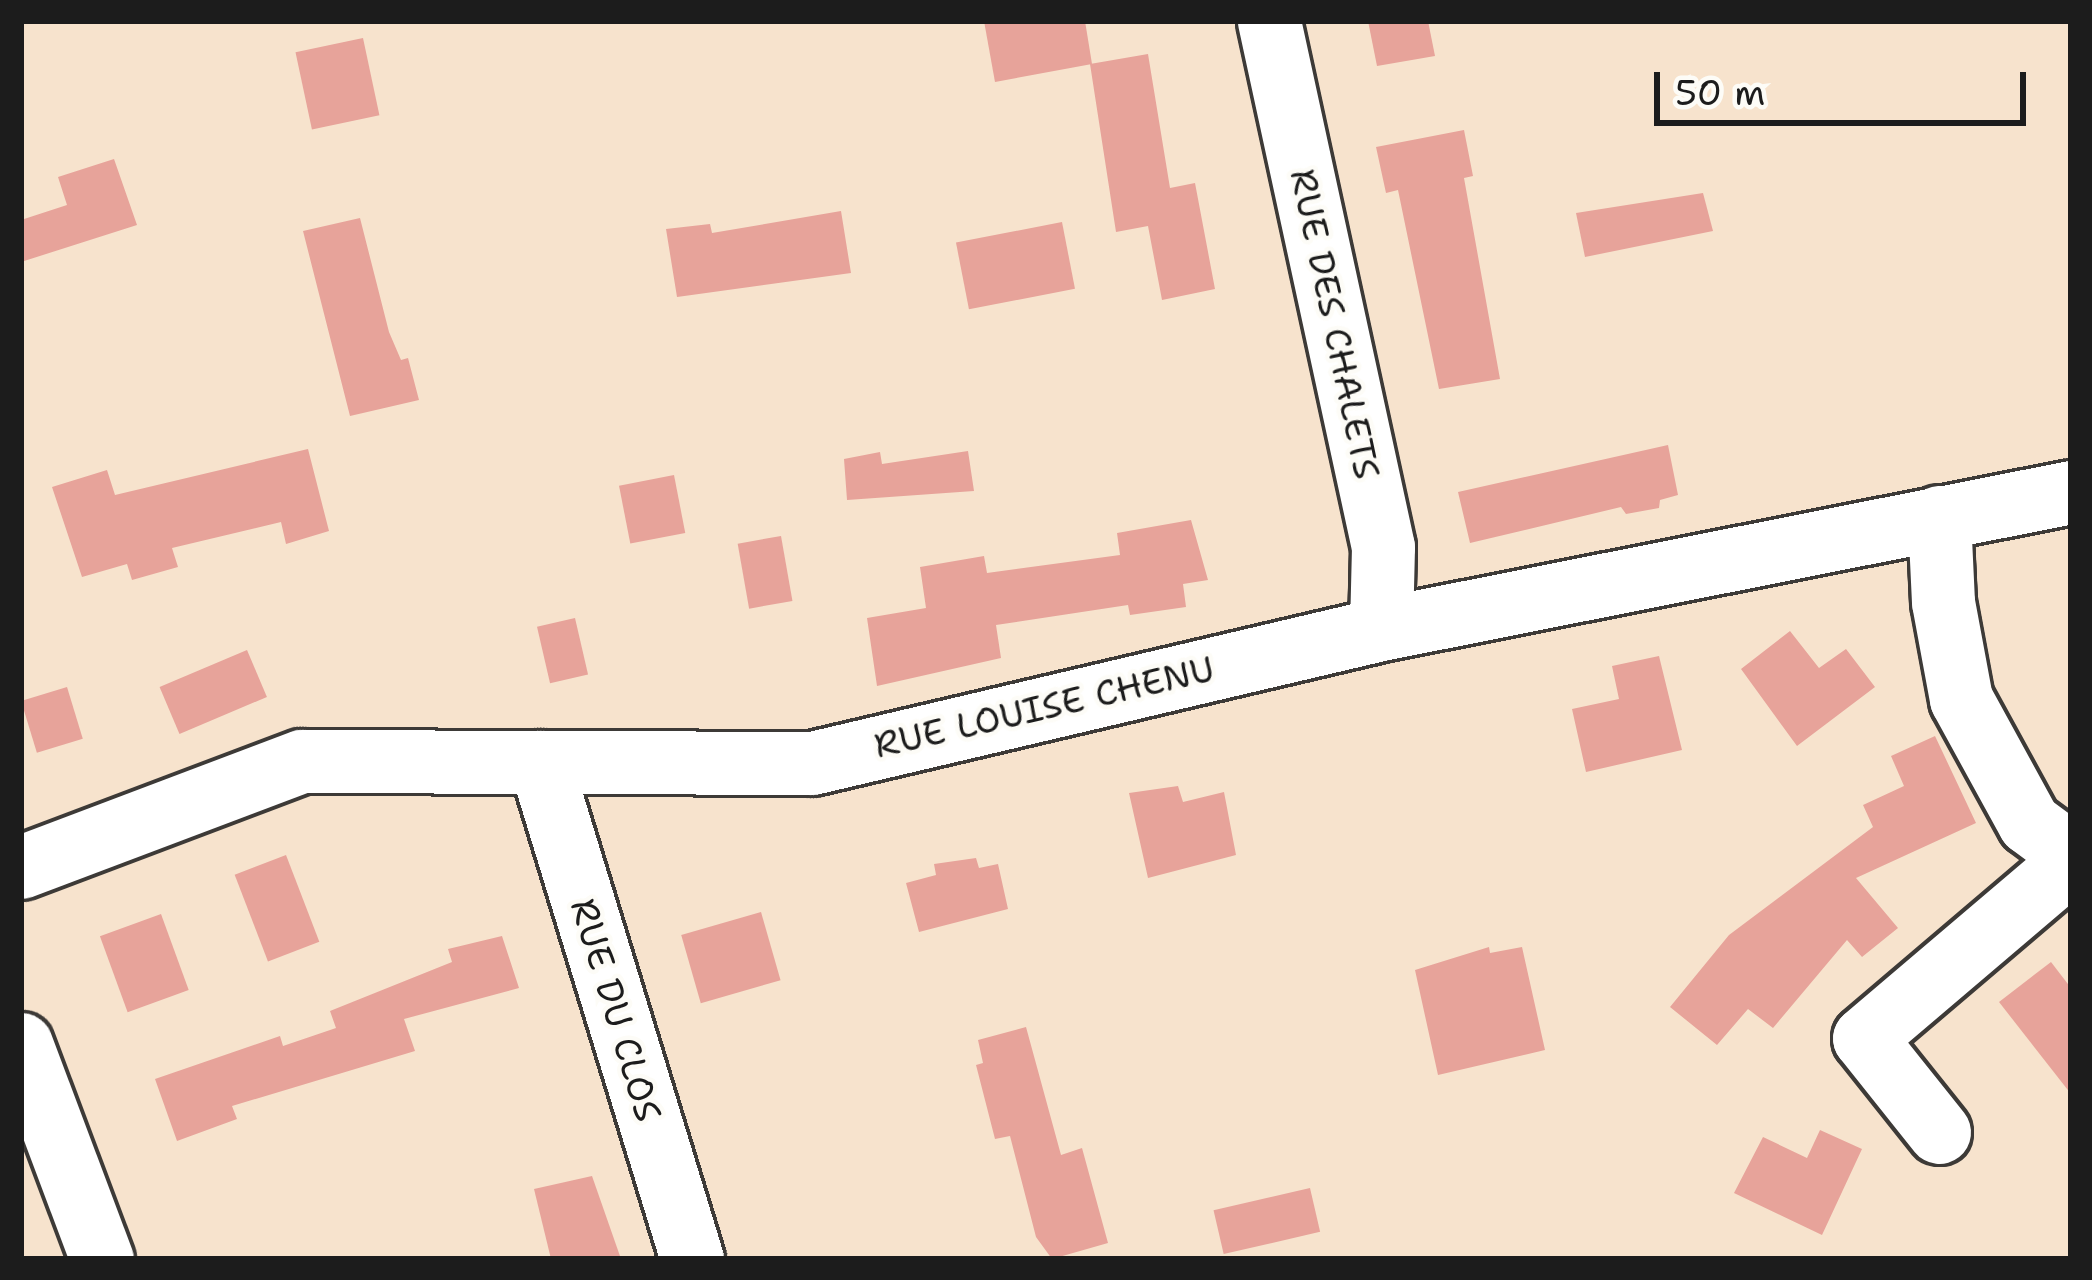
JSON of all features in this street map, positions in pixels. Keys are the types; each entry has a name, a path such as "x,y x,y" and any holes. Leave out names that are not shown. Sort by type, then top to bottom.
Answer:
{"street":[{"name":"RUE DES CHALETS","path":"1269,21 1383,547 1381,629"},
{"name":"RUE LOUISE CHENU","path":"21,867 302,761 812,763 1381,629 2071,492"},
{"path":"1939,517 1961,699 2029,823 2071,858 1864,1038 1939,1132"},
{"name":"RUE DU CLOS","path":"540,762 692,1259"},
{"path":"21,1044 102,1259"}],"building":[{"path":"984,21 1085,21 1092,64 995,82"},
{"path":"1368,21 1428,21 1435,56 1377,66"},
{"path":"363,38 379,115 312,130 296,52"},
{"path":"1148,54 1170,188 1195,183 1215,289 1162,300 1148,226 1116,232 1090,64"},
{"path":"1464,130 1473,176 1464,178 1500,379 1439,389 1398,190 1386,193 1376,147"},
{"path":"114,159 137,225 21,262 21,220 67,205 58,177"},
{"path":"1703,193 1713,231 1585,257 1576,213"},
{"path":"841,211 851,273 677,297 666,229 710,224 712,233"},
{"path":"360,218 389,332 401,360 408,358 419,400 350,416 303,231"},
{"path":"1062,222 1075,289 969,309 956,243"},
{"path":"1668,445 1678,495 1660,500 1659,508 1626,514 1621,507 1470,543 1458,492"},
{"path":"308,449 329,531 286,544 281,522 172,548 178,567 132,580 127,564 82,577 52,487 107,470 115,495"},
{"path":"968,451 974,491 847,500 844,459 880,452 882,464"},
{"path":"674,475 685,533 630,544 619,486"},
{"path":"1191,520 1208,580 1183,584 1186,607 1130,615 1128,605 996,625 1001,658 877,686 867,618 926,608 920,567 984,556 987,573 1120,555 1117,533"},
{"path":"781,536 792,601 749,609 738,544"},
{"path":"575,618 588,675 550,683 537,627"},
{"path":"1790,631 1819,668 1846,649 1875,687 1797,746 1741,669"},
{"path":"247,650 267,697 179,734 160,687"},
{"path":"1659,656 1682,750 1586,772 1572,709 1619,699 1612,666"},
{"path":"67,687 83,739 37,753 21,701"},
{"path":"1935,736 1976,823 1856,878 1898,928 1862,957 1847,940 1773,1028 1748,1009 1717,1045 1670,1007 1729,935 1873,827 1863,805 1904,786 1891,756"},
{"path":"1178,786 1183,802 1224,792 1236,855 1148,878 1129,793"},
{"path":"286,855 319,942 268,962 235,875"},
{"path":"976,858 979,868 998,864 1008,909 919,932 906,883 936,875 934,864"},
{"path":"761,912 781,980 701,1003 681,935"},
{"path":"161,914 189,990 128,1012 100,936"},
{"path":"502,936 519,988 404,1019 415,1051 232,1106 237,1119 177,1141 155,1079 280,1036 283,1046 336,1028 330,1011 452,962 448,949"},
{"path":"1489,947 1490,953 1522,947 1545,1050 1438,1075 1415,970"},
{"path":"2051,962 2071,988 2071,1094 1999,1002"},
{"path":"1026,1027 1061,1155 1082,1148 1108,1243 1052,1259 1036,1237 1010,1136 995,1139 976,1065 983,1063 978,1040"},
{"path":"1820,1130 1862,1149 1822,1235 1734,1193 1763,1137 1807,1158"},
{"path":"592,1176 621,1259 551,1259 534,1189"},
{"path":"1310,1188 1320,1232 1224,1254 1214,1210"}]}
